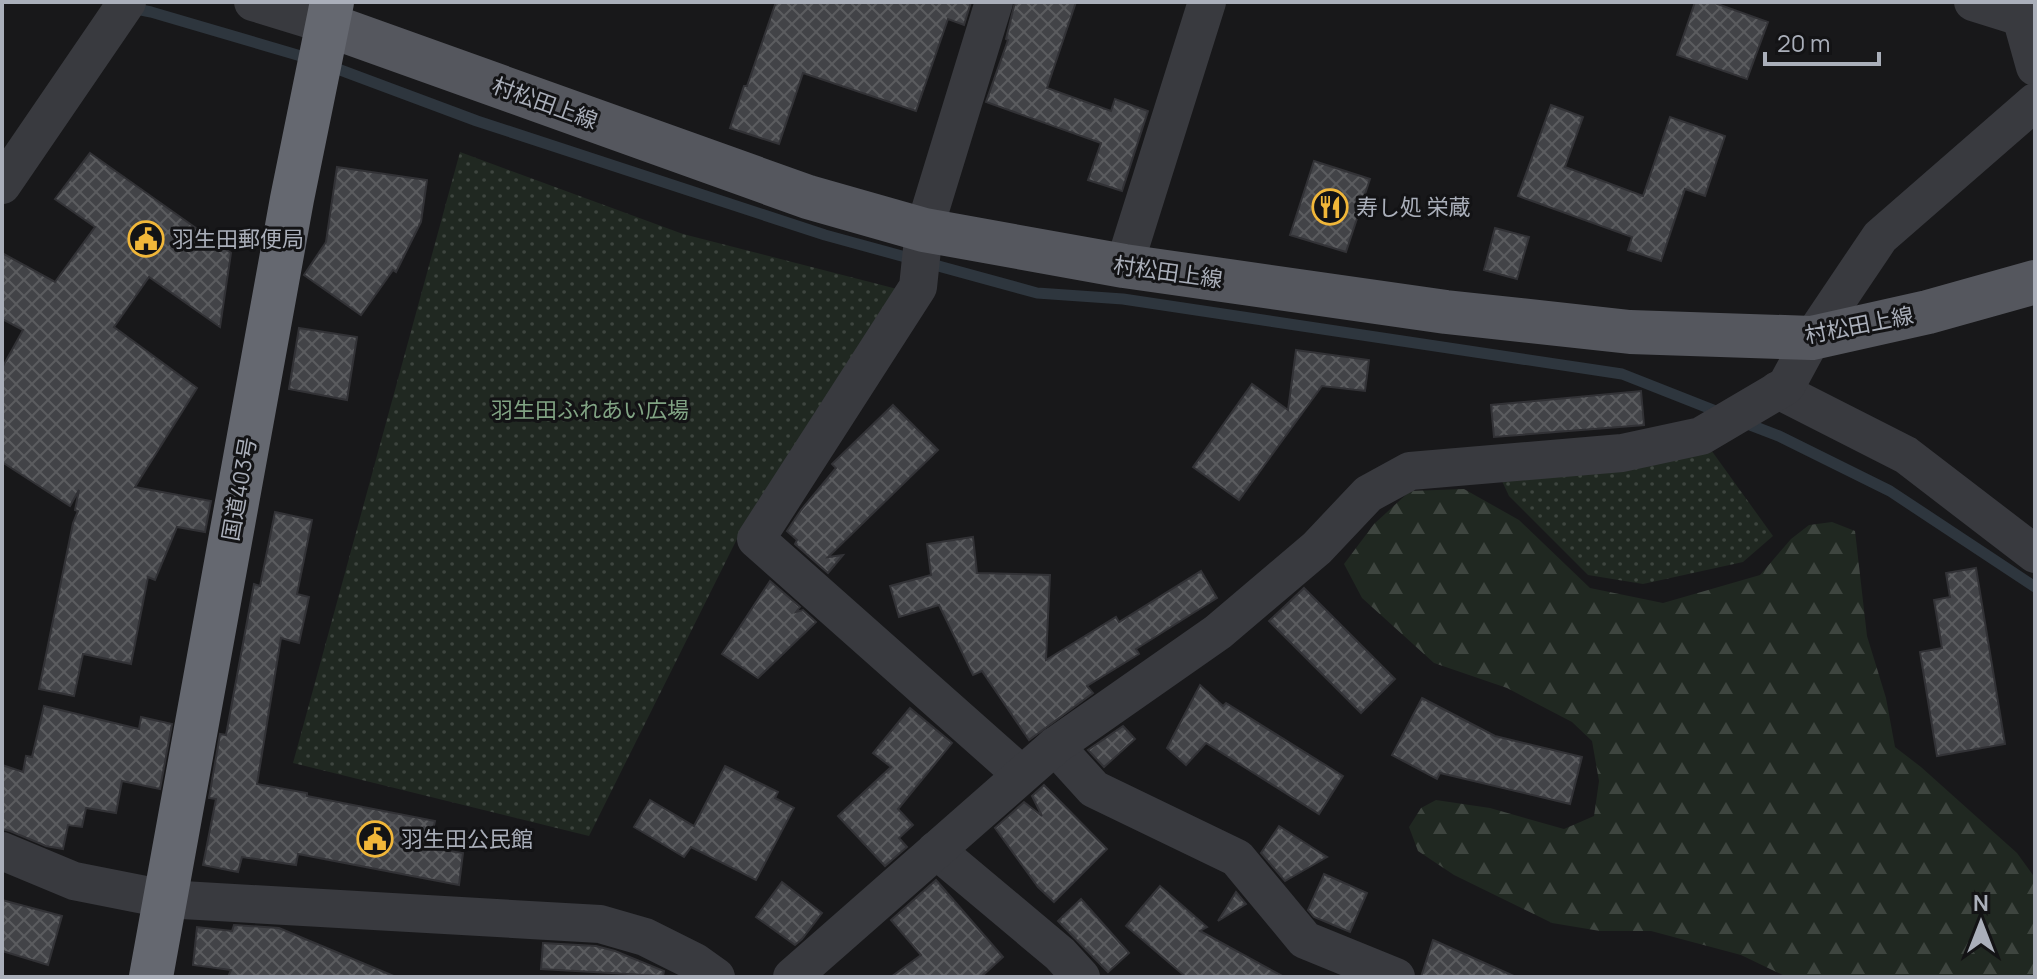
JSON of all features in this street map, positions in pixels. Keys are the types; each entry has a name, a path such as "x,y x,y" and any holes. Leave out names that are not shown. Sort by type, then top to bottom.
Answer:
{"highway":[{"name":"国道403号","path":"151,977 292,199 330,14"}],"main road":[{"name":"村松田上線","path":"330,14 808,197 924,230 1124,266 1446,312 1614,330 1812,338 1928,312 2035,282"}],"street":[{"path":"2,185 127,2"},
{"path":"253,2 330,14"},
{"path":"994,2 924,230 918,287 756,539 1021,774"},
{"path":"1124,266 1207,2"},
{"path":"1973,2 2021,17 2035,67"},
{"path":"792,977 1055,746 1218,632 1317,548 1368,494 1410,471 1622,453 1701,436 1786,386 1812,338 1880,237 2035,102"},
{"path":"1778,390 1906,455 2035,554"},
{"path":"1055,746 1094,789 1237,858 1305,940 1396,977"},
{"path":"936,850 1060,954 1081,977"},
{"path":"2,851 74,881 165,899 600,924 645,937 695,962 716,977"}],"green space":[{"name":"羽生田ふれあい広場","path":"460,152 683,234 901,290 737,539 589,836 293,763"},
{"path":"1701,436 1773,536 1743,562 1643,584 1588,575 1509,496 1494,464"},
{"path":"1464,489 1519,520 1590,588 1663,603 1760,575 1791,539 1809,525 1832,522 1855,531 1867,636 1886,698 1895,747 2017,853 2035,878 2035,977 1787,977 1741,955 1651,931 1600,931 1552,923 1454,875 1418,851 1409,827 1421,808 1436,800 1490,808 1564,829 1594,816 1599,781 1592,741 1572,722 1507,688 1434,663 1362,598 1344,564 1374,524 1410,491"}],"building":[{"path":"776,2 971,2 964,25 948,19 916,111 803,73 779,144 730,128"},
{"path":"1015,2 1076,2 1047,88 1111,111 1115,99 1148,111 1122,191 1088,180 1101,143 986,102 1008,40"},
{"path":"1695,2 1712,2 1768,22 1747,79 1677,55"},
{"path":"1551,105 1583,117 1565,167 1643,196 1670,117 1725,136 1705,196 1685,189 1661,261 1628,250 1632,237 1518,196"},
{"path":"90,153 231,253 220,327 149,277 114,327 197,388 135,487 211,501 205,532 177,527 155,580 148,577 131,664 83,654 74,696 39,689 78,511 75,510 79,490 70,506 2,462 2,368 23,330 2,319 2,253 55,282 95,227 55,199"},
{"name":"寿し処 栄蔵","path":"1314,161 1370,179 1346,252 1290,235"},
{"path":"337,167 427,180 421,222 396,272 393,270 361,315 304,275 326,242"},
{"path":"1495,228 1529,237 1517,279 1484,270"},
{"path":"299,328 357,337 347,400 289,389"},
{"path":"1296,350 1369,360 1365,391 1322,386 1239,500 1193,467 1252,384 1288,410"},
{"path":"1641,391 1644,425 1494,437 1491,405"},
{"path":"893,405 938,450 828,557 843,555 828,573 795,544 797,540 787,531 836,468 832,464"},
{"path":"275,512 312,520 297,594 309,597 299,643 281,638 257,784 435,821 429,848 463,853 459,885 298,854 296,865 242,857 238,872 203,865 216,799 209,798 220,734 226,735 254,584 260,586"},
{"path":"973,537 977,573 1050,575 1046,660 1116,617 1119,622 1201,571 1217,598 1136,649 1139,654 1087,686 1093,693 1029,740 982,671 973,675 939,605 899,617 890,586 931,575 927,544"},
{"path":"1976,568 2005,744 1937,756 1920,652 1942,648 1934,600 1950,597 1946,573"},
{"path":"770,581 800,607 796,612 803,610 816,622 758,678 722,654"},
{"path":"1304,588 1395,679 1361,713 1269,621"},
{"path":"1200,685 1223,706 1226,703 1343,776 1319,814 1206,743 1186,765 1167,748"},
{"path":"1422,698 1495,736 1582,757 1570,804 1440,773 1437,779 1392,755"},
{"path":"44,706 139,729 141,717 172,724 160,789 122,781 116,813 86,808 82,827 68,825 63,849 46,846 2,829 2,765 23,772 26,756 32,757"},
{"path":"910,708 952,743 898,809 913,825 899,838 907,847 885,866 838,816 891,767 873,753"},
{"path":"1123,726 1135,739 1104,767 1088,750"},
{"path":"725,766 778,792 775,798 794,808 756,880 691,847 684,857 634,827 650,800 694,826"},
{"path":"1044,785 1107,849 1054,902 1038,887 995,828 1024,802 1042,816 1032,796"},
{"path":"1279,826 1327,857 1285,881 1261,853"},
{"path":"1324,874 1367,893 1350,932 1314,917 1308,910"},
{"path":"936,880 1003,957 981,977 891,977 921,955 891,920"},
{"path":"782,882 822,913 795,945 756,917"},
{"path":"1160,886 1207,927 1200,931 1284,977 1186,977 1126,926"},
{"path":"1236,892 1246,904 1218,921"},
{"path":"1081,899 1129,953 1108,972 1058,921"},
{"path":"2,900 62,916 48,965 2,951"},
{"path":"234,925 279,928 396,977 228,977 231,970 193,965 197,927 232,931"},
{"path":"1433,940 1516,977 1421,977"},
{"path":"543,943 596,946 615,951 664,971 663,976 541,969"}],"waterway":[{"path":"131,8 311,59"},
{"path":"327,65 477,121 825,235 1037,293 1123,299 1622,374 1721,413"},
{"path":"1740,421 1779,436 1890,491 2035,587"}],"place":[{"name":"寿し処 栄蔵","path":"1330,207"},
{"name":"羽生田郵便局","path":"146,239"},
{"name":"羽生田公民館","path":"375,839"}]}
